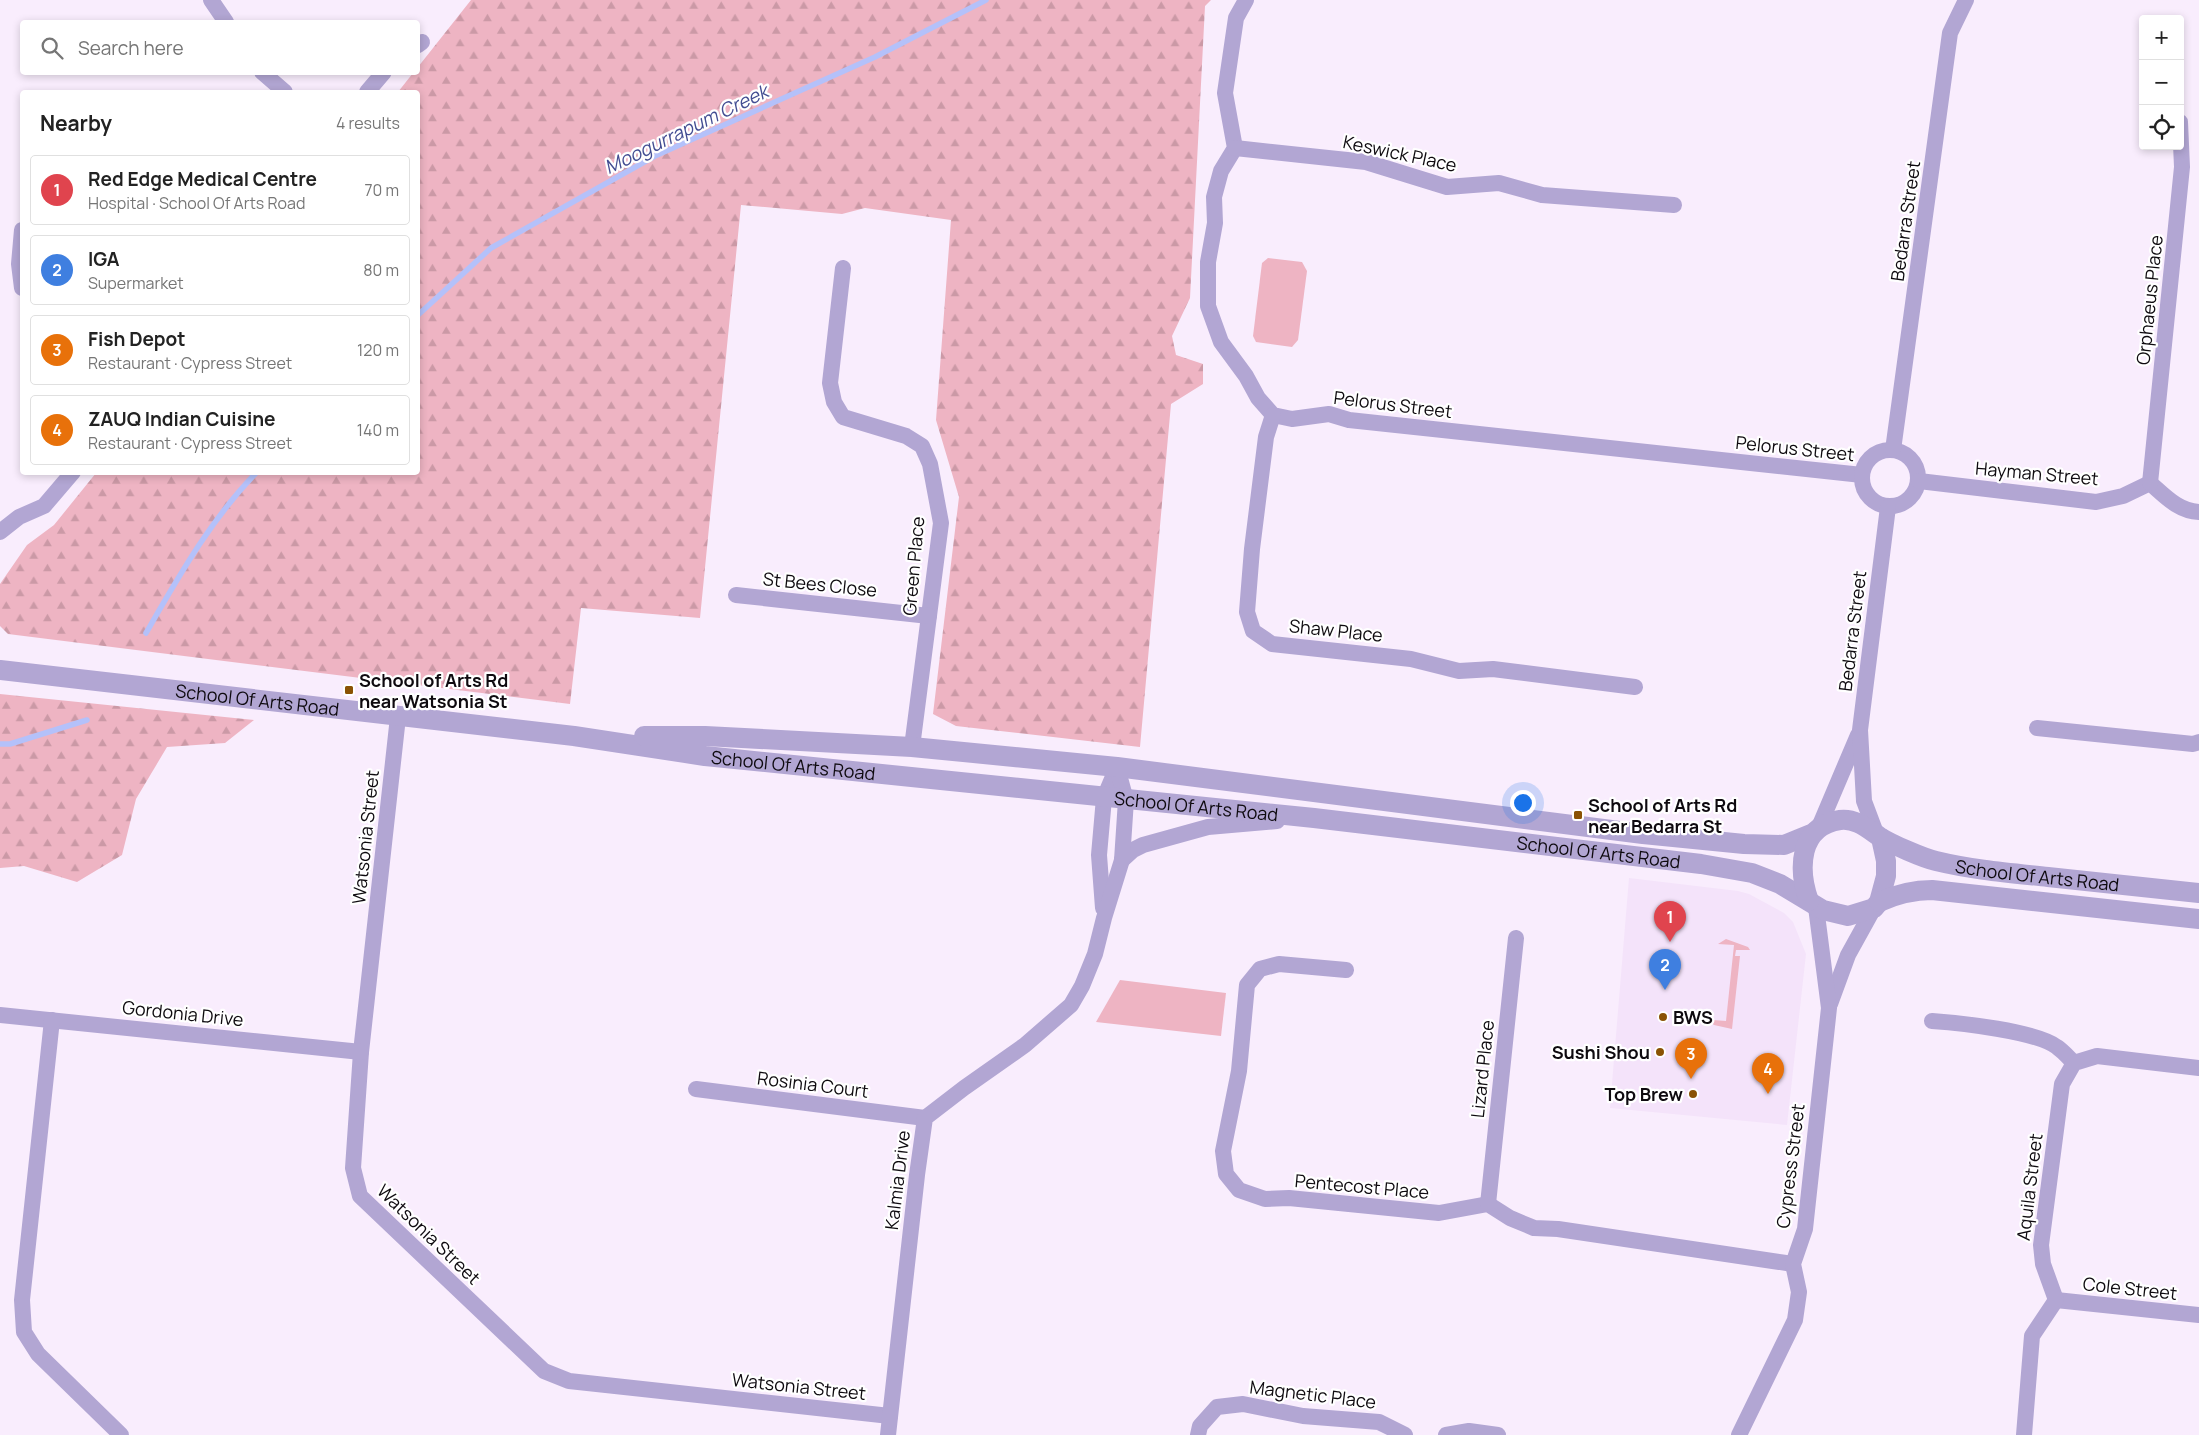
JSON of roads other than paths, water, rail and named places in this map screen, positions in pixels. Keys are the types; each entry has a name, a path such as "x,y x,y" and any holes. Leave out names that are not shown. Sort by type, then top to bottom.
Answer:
{"street":[{"path":"211,0 225,20"},
{"path":"1246,0 1236,18 1225,93 1235,148 1221,171 1214,196 1214,223 1208,262 1208,306 1220,342 1246,376 1258,398 1273,415"},
{"name":"Bedarra Street","path":"1893,450 1950,33 1966,0"},
{"path":"265,75 283,90"},
{"path":"369,90 381,75"},
{"name":"Keswick Place","path":"1235,148 1366,162 1447,187 1499,184 1542,195 1674,205"},
{"name":"Orphaeus Place","path":"2150,483 2182,167 2181,150"},
{"path":"20,253 20,272"},
{"name":"Green Place","path":"842,268 830,383 834,402 844,417 906,436 922,446 930,464 941,523 912,747"},
{"name":"Pelorus Street","path":"1273,415 1292,419 1329,414 1349,420 1862,475"},
{"name":"Shaw Place","path":"1273,415 1266,437 1252,550 1247,612 1253,631 1272,644 1411,659 1459,671 1493,669 1635,687"},
{"path":"1893,450 1909,457 1915,464 1918,481 1912,498 1905,503 1888,507 1871,500 1862,484 1862,475 1864,466 1876,453 1893,450"},
{"path":"0,532 19,517 44,506 70,475"},
{"name":"Hayman Street","path":"1918,481 2096,502 2123,496 2150,483"},
{"path":"2150,483 2172,503 2192,512 2199,512"},
{"name":"Bedarra Street","path":"1879,836 1864,801 1860,730 1888,507"},
{"name":"St Bees Close","path":"736,595 929,616"},
{"name":"School Of Arts Road","path":"0,670 574,736 705,756 1314,818 1701,864 1752,873 1780,884 1812,904"},
{"name":"Watsonia Street","path":"398,717 361,1052 353,1168 360,1196 544,1371 569,1381 890,1416"},
{"path":"2037,728 2193,744 2199,742"},
{"name":"Bedarra Street","path":"1815,830 1860,730"},
{"name":"School Of Arts Road","path":"574,736 705,736 912,747 1117,768 1644,834 1708,840 1784,845 1815,830"},
{"name":"Kalmia Drive","path":"1104,918 1099,855 1104,798 1117,768"},
{"name":"Kalmia Drive","path":"888,1435 925,1118 1025,1045 1071,1004 1082,986 1095,954 1122,860 1126,800 1117,768"},
{"path":"1122,860 1133,850 1143,845 1208,827 1314,818"},
{"path":"1840,820 1851,821 1866,826 1879,836 1886,861 1886,876 1877,905 1848,916 1835,915 1812,904 1802,872 1804,856 1815,830 1840,820"},
{"name":"School Of Arts Road","path":"1879,836 1933,861 1977,870 2199,893"},
{"name":"School Of Arts Road","path":"1877,905 1906,892 1932,890 2199,918"},
{"name":"Cypress Street","path":"1812,904 1829,1008"},
{"name":"Cypress Street","path":"1793,1264 1805,1229 1829,1008 1848,955 1877,905"},
{"name":"Lizard Place","path":"1488,1204 1516,938"},
{"name":"Pentecost Place","path":"1346,970 1279,964 1260,969 1248,985 1239,1071 1224,1151 1226,1174 1239,1190 1265,1199 1289,1198 1439,1213 1488,1204"},
{"name":"Gordonia Drive","path":"0,1014 361,1052"},
{"path":"52,1020 22,1300 24,1332 38,1354 121,1435"},
{"path":"1932,1020 1971,1025 2042,1040 2057,1046 2074,1063 2097,1056 2199,1068"},
{"name":"Aquila Street","path":"2056,1300 2042,1264 2041,1245 2062,1084 2074,1063"},
{"name":"Rosinia Court","path":"696,1089 925,1118"},
{"path":"1488,1204 1510,1218 1534,1228 1558,1229 1793,1264 1799,1292 1794,1320 1739,1435"},
{"path":"2024,1435 2032,1336 2056,1300"},
{"name":"Cole Street","path":"2056,1300 2199,1315"},
{"name":"Magnetic Place","path":"1198,1435 1200,1426 1217,1407 1243,1404 1304,1416 1379,1422 1406,1435"},
{"path":"1446,1435 1469,1431 1498,1435"}],"waterway":[{"name":"Moogurrapum Creek","path":"420,313 491,248 655,156 875,57 986,0"},
{"name":"Moogurrapum Creek","path":"146,633 183,569 210,529 254,475"},
{"name":"Moogurrapum Creek","path":"0,744 10,744 87,720"}],"place":[{"name":"School of Arts Rd near Watsonia St","path":"349,690"},
{"name":"School of Arts Rd near Bedarra St","path":"1578,815"},
{"name":"Red Edge Medical Centre","path":"1670,942"},
{"name":"IGA","path":"1665,990"},
{"name":"BWS","path":"1663,1017"},
{"name":"Sushi Shou","path":"1660,1052"},
{"name":"Fish Depot","path":"1691,1079"},
{"name":"Top Brew","path":"1693,1094"},
{"name":"ZAUQ Indian Cuisine","path":"1768,1094"}]}
